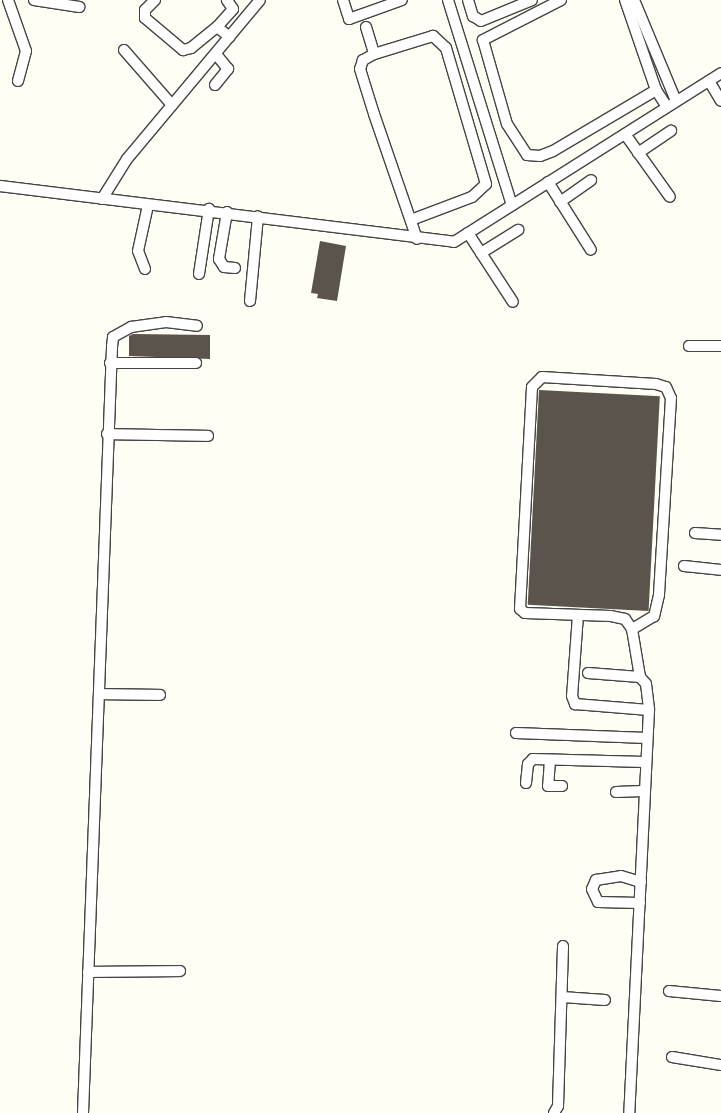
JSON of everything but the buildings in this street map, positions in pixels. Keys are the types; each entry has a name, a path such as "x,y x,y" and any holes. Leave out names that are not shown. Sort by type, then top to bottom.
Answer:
{"street":[{"path":"8,0 26,51 18,81"},
{"path":"34,0 80,7"},
{"path":"155,0 145,10 145,18 183,50 191,48 217,27 232,8 227,0"},
{"path":"102,199 127,160 260,0"},
{"path":"343,0 349,19 402,0"},
{"path":"448,0 512,205"},
{"path":"468,0 473,16 481,21 532,0"},
{"path":"561,0 483,40 507,124 521,149 527,155 540,156 553,152 656,90"},
{"path":"625,0 656,90 672,104"},
{"path":"634,0 672,104"},
{"path":"217,27 230,37"},
{"path":"366,27 374,54"},
{"path":"411,220 472,197 483,189 485,176 442,42 433,36 374,54 363,60 360,68 417,239"},
{"path":"124,50 172,105"},
{"path":"215,85 228,69 216,54"},
{"path":"0,186 148,205 209,209 417,239 454,242 721,73"},
{"path":"709,81 720,99"},
{"path":"638,153 672,131"},
{"path":"625,134 670,198"},
{"path":"560,202 591,180"},
{"path":"548,182 591,250"},
{"path":"145,269 138,251 148,205"},
{"path":"199,274 209,209"},
{"path":"227,212 219,260 224,267 235,268"},
{"path":"250,301 258,216"},
{"path":"481,253 518,230"},
{"path":"468,233 513,302"},
{"path":"83,1113 107,434 113,337 131,327 166,322 197,326"},
{"path":"689,346 721,346"},
{"path":"110,363 196,363"},
{"path":"629,1113 641,882 643,791 649,710 646,684 640,678 632,629 625,619 525,613 520,609 532,387 542,377 656,384 666,387 671,398 659,594 654,616 632,629"},
{"path":"107,434 208,436"},
{"path":"695,533 721,535"},
{"path":"684,566 721,570"},
{"path":"578,615 572,696 575,704 649,710"},
{"path":"588,673 640,678"},
{"path":"99,694 160,695"},
{"path":"516,733 647,738"},
{"path":"526,783 528,764 533,759 645,762"},
{"path":"550,760 548,786 562,786"},
{"path":"616,792 643,791"},
{"path":"640,903 598,902 592,889 596,880 621,876 641,882"},
{"path":"554,1113 558,1106 563,946"},
{"path":"88,972 180,971"},
{"path":"670,991 721,996"},
{"path":"562,997 606,1000"},
{"path":"672,1058 721,1065"}]}
